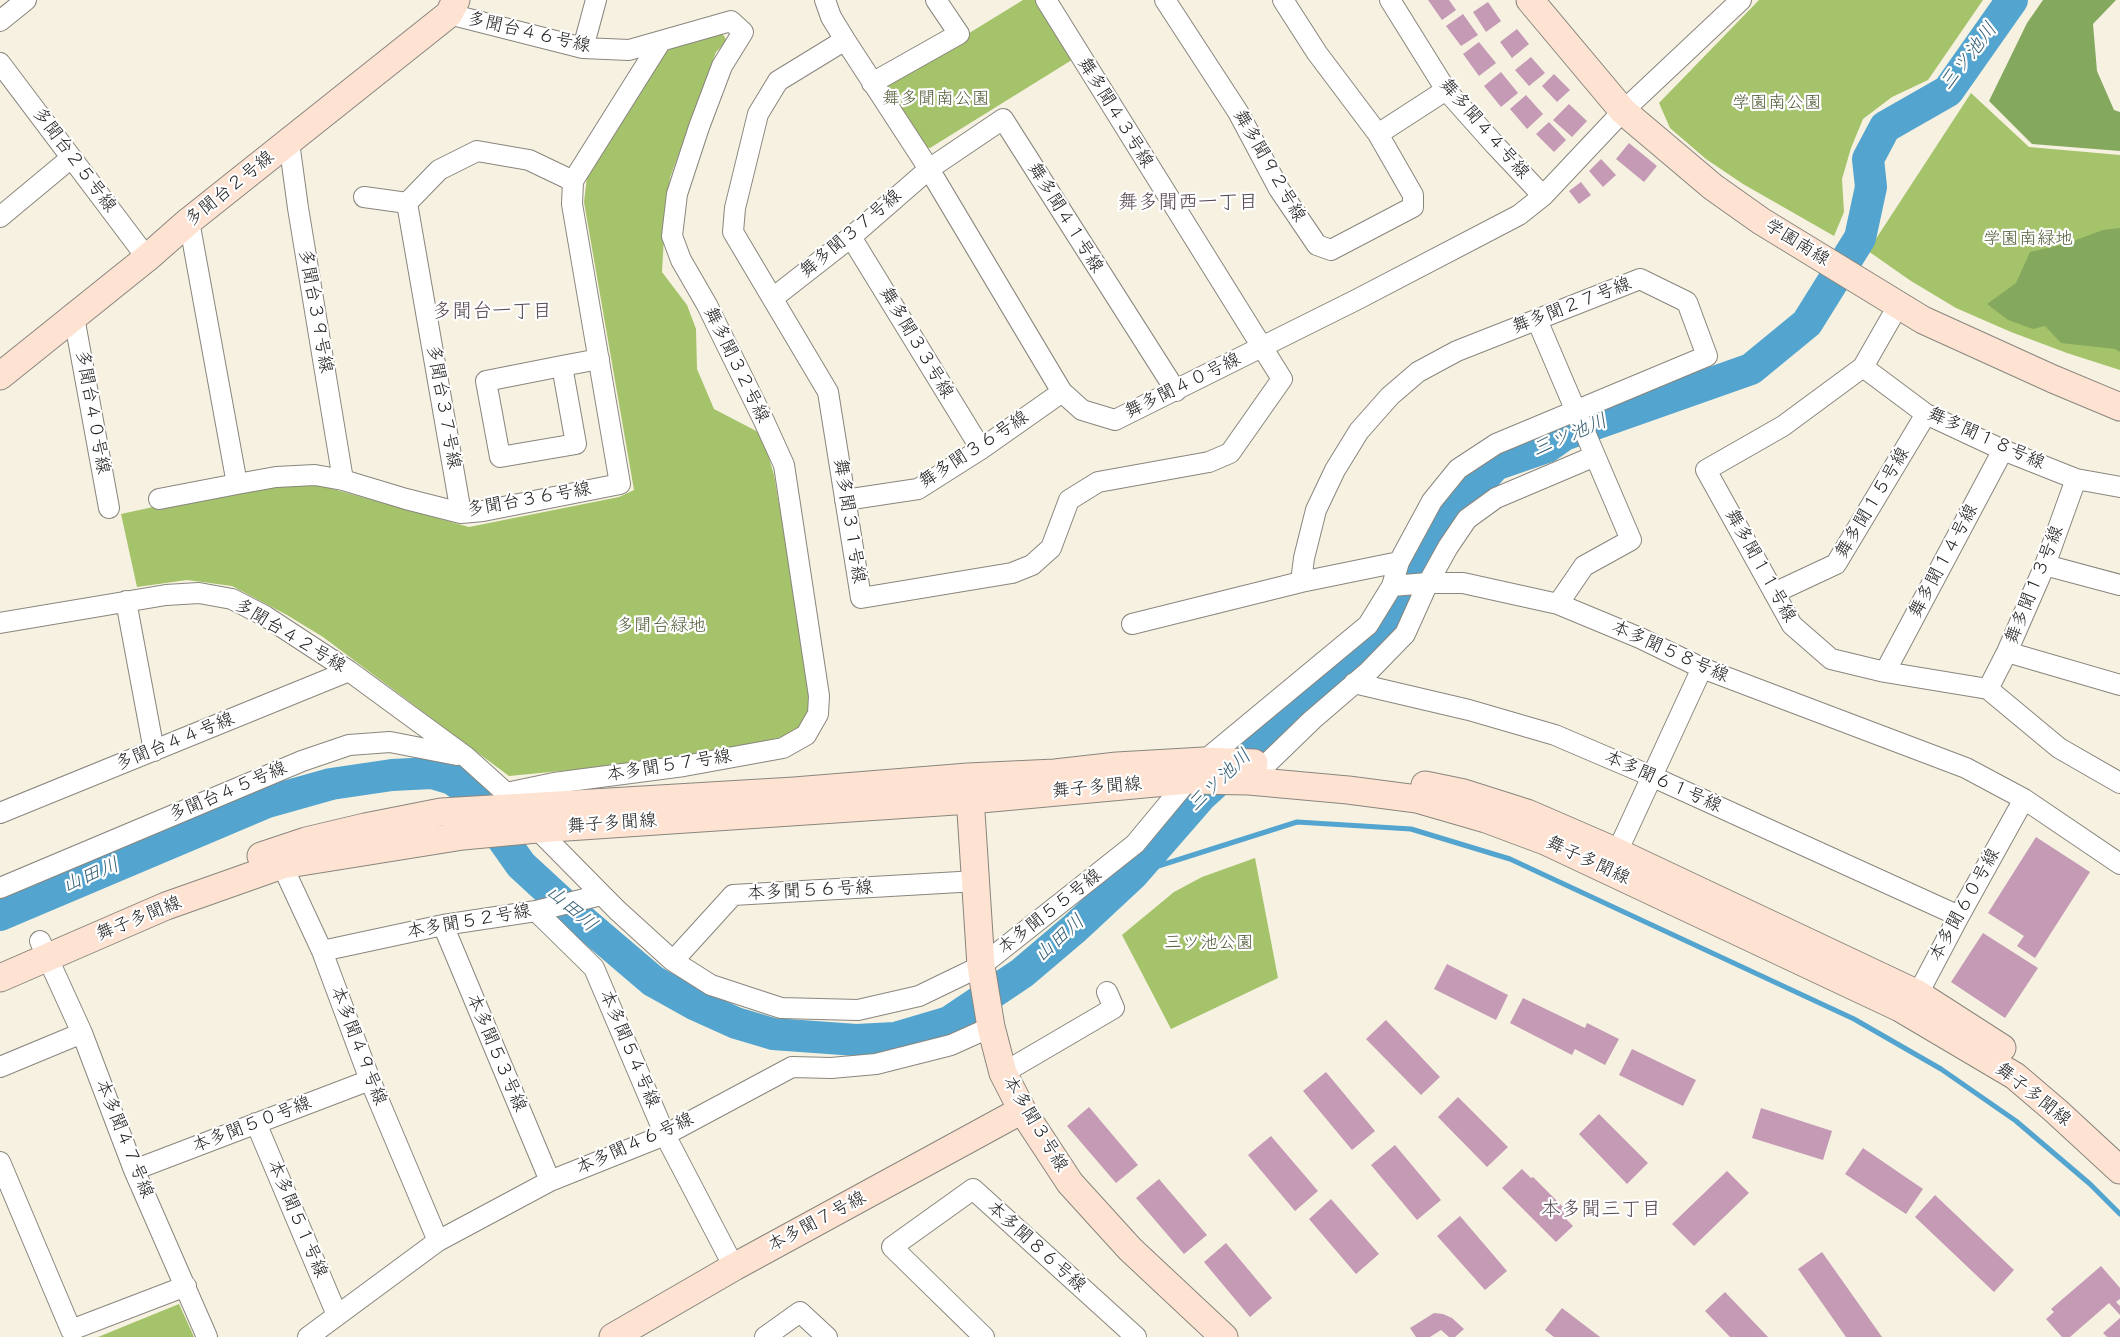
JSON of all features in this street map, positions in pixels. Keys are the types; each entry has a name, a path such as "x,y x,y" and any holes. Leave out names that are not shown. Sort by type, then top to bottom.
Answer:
{"street":[{"path":"0,21 26,0"},
{"path":"584,48 596,0"},
{"name":"舞多聞４０号線","path":"825,0 831,17 929,169 1062,392 1082,410 1115,420 1261,348 1519,215 1543,195 1623,111 1741,0"},
{"path":"872,83 958,34 936,0"},
{"name":"舞多聞９２号線","path":"1165,0 1238,112 1279,189 1317,245 1331,250 1413,207 1413,195 1378,134 1317,53 1282,0"},
{"name":"舞多聞４４号線","path":"1390,0 1446,90 1495,146 1543,195"},
{"name":"学園南線","path":"1530,0 1623,111 1713,187 1761,221 1923,320 2120,407"},
{"name":"舞多聞４３号線","path":"1048,1 1261,348"},
{"name":"多聞台４６号線","path":"453,7 584,48 629,50 731,21 743,32"},
{"name":"多聞台２号線","path":"0,376 453,7"},
{"name":"舞多聞３２号線","path":"743,32 722,66 699,127 677,194 672,236 681,260 706,305 784,465 819,696 818,714"},
{"path":"364,197 407,203 439,170 477,151 529,160 573,181 661,40"},
{"name":"舞多聞３１号線","path":"845,40 778,81 758,114 735,208 733,232 828,392 861,598 1012,573 1032,565 1051,548 1069,500 1098,482 1209,462 1230,453 1282,379 1261,348"},
{"name":"多聞台２５号線","path":"0,63 147,258"},
{"path":"1378,134 1446,90"},
{"name":"舞多聞４１号線","path":"929,169 1003,119 1176,391"},
{"name":"多聞台３９号線","path":"289,142 344,480"},
{"path":"0,217 71,158"},
{"name":"舞多聞３７号線","path":"773,298 851,237 929,169"},
{"name":"多聞台３６号線","path":"159,498 276,477 315,475 344,480 406,500 462,513 483,511 620,484 572,204 573,181"},
{"name":"多聞台３７号線","path":"407,203 462,513"},
{"path":"189,221 237,484"},
{"name":"舞多聞３３号線","path":"851,237 981,449"},
{"name":"舞多聞２７号線","path":"1301,582 1304,558 1316,510 1335,470 1359,431 1390,396 1418,372 1456,351 1640,279 1687,302 1707,356 1496,444 1458,469 1432,501 1399,562 1392,586"},
{"name":"舞多聞１１号線","path":"1892,301 1863,367 1783,426 1706,470 1792,625 1831,659 1885,672 1988,689"},
{"name":"多聞台４０号線","path":"74,317 109,508"},
{"path":"1537,320 1631,540 1584,566 1558,604"},
{"path":"562,366 576,444 500,457 486,381 562,366 599,359"},
{"name":"舞多聞１８号線","path":"1863,367 1926,414 2003,450 2076,479 2120,487"},
{"name":"舞多聞３６号線","path":"845,500 918,489 981,449 1062,392"},
{"name":"舞多聞１５号線","path":"1774,593 1836,564 1926,414"},
{"name":"舞多聞１４号線","path":"1885,672 2003,450"},
{"path":"1258,772 1405,633 1428,583 1467,519 1496,498 1595,456"},
{"name":"舞多聞１３号線","path":"1988,689 2007,652 2045,565 2076,479"},
{"path":"1132,624 1301,582 1399,562"},
{"path":"2045,565 2120,585"},
{"path":"1392,586 1428,583"},
{"name":"本多聞５８号線","path":"1428,583 1463,583 1558,604 1640,638 1702,668 1966,768 2024,799 2120,864"},
{"name":"本多聞５５号線","path":"601,894 673,961 711,985 781,1008 858,1010 919,996 981,966 1135,844 1196,771 1368,625 1392,586"},
{"name":"多聞台４２号線","path":"0,623 166,595 199,593 232,599 265,616 349,671 465,756 510,800"},
{"path":"126,601 154,751"},
{"path":"2007,652 2120,685"},
{"path":"1613,861 1702,668"},
{"name":"多聞台４４号線","path":"0,813 349,671"},
{"name":"本多聞６１号線","path":"1354,683 1469,710 1555,735 1651,776 1959,916"},
{"path":"1988,689 2058,748 2120,783"},
{"name":"本多聞５７号線","path":"510,800 554,783 684,766 783,748 806,735 818,714"},
{"name":"多聞台４５号線","path":"0,888 302,761 349,745 390,742 465,756"},
{"name":"舞子多聞線","path":"0,978 44,949 136,901 280,858 463,836 969,788 1055,773 1117,766 1387,777 1464,793 1527,813 1613,861 1913,1003 2026,1064 2047,1080 2119,1162"},
{"name":"舞子多聞線","path":"280,858 306,841 365,827 510,800 969,788"},
{"name":"本多聞３号線","path":"969,788 981,966 991,1027 1003,1073 1022,1110 1070,1183 1130,1249 1224,1337"},
{"name":"本多聞６０号線","path":"1913,1003 2024,799"},
{"path":"510,800 601,894"},
{"name":"本多聞４９号線","path":"280,858 322,951 370,1080 438,1241"},
{"name":"本多聞５６号線","path":"673,961 733,895 976,881"},
{"name":"本多聞５２号線","path":"322,951 443,925 536,911 601,894"},
{"name":"本多聞５４号線","path":"536,911 594,968 665,1135 734,1267"},
{"name":"本多聞５３号線","path":"443,925 550,1181"},
{"name":"舞子多聞線","path":"0,959 44,949"},
{"name":"本多聞４７号線","path":"44,949 82,1033 134,1170 207,1337"},
{"path":"1003,1073 1113,1006"},
{"name":"本多聞４６号線","path":"308,1337 438,1241 550,1181 665,1135 792,1067 831,1068 876,1064 951,1046 991,1027"},
{"path":"0,1067 82,1033"},
{"name":"本多聞５０号線","path":"134,1170 370,1080"},
{"name":"本多聞７号線","path":"614,1337 734,1267 1022,1110"},
{"name":"本多聞５１号線","path":"256,1123 337,1315"},
{"path":"0,1162 71,1330 186,1286"},
{"name":"本多聞８６号線","path":"984,1337 892,1247 973,1189 1136,1337"},
{"path":"765,1337 800,1312 827,1337"}],"green space":[{"name":"舞多聞南公園","path":"1023,0 1039,0 1075,58 930,148 919,146 883,86"},
{"name":"学園南公園","path":"1759,0 1983,0 1928,80 1892,97 1863,119 1842,179 1844,212 1834,236 1743,184 1706,159 1670,128 1659,103"},
{"path":"2043,0 2116,0 2093,24 2097,71 2114,110 2120,112 2120,151 2032,144 1989,101 2027,23"},
{"name":"多聞台緑地","path":"720,30 727,41 716,52 670,178 662,272 687,305 696,329 697,369 714,409 762,434 774,475 812,695 808,717 795,734 685,759 509,776 323,637 232,586 187,580 137,587 121,514 222,492 315,484 469,527 619,497 634,490 584,202 587,177 667,51 689,38"},
{"name":"学園南緑地","path":"1971,93 2029,147 2120,155 2120,370 2011,332 1956,308 1911,281 1868,251"},
{"path":"2120,228 2120,352 2115,349 2061,343 2045,326 2033,329 2008,320 1987,304 2016,283 2030,252 2065,244 2103,230"},
{"name":"三ツ池公園","path":"1255,858 1278,978 1171,1029 1122,935 1174,892 1202,877"},
{"path":"179,1304 194,1337 98,1337"}],"building":[{"path":"1428,0 1449,0 1456,10 1442,20"},
{"path":"1488,2 1501,21 1486,32 1473,12"},
{"path":"1463,14 1478,35 1461,46 1446,26"},
{"path":"1517,29 1529,44 1512,58 1500,42"},
{"path":"1479,42 1496,63 1479,76 1463,54"},
{"path":"1531,57 1545,73 1529,86 1515,70"},
{"path":"1501,72 1518,93 1501,107 1484,86"},
{"path":"1554,74 1570,90 1557,102 1542,86"},
{"path":"1526,95 1543,114 1527,129 1510,109"},
{"path":"1569,104 1587,121 1572,137 1553,120"},
{"path":"1549,122 1566,140 1554,152 1536,134"},
{"path":"1629,143 1657,166 1644,182 1616,159"},
{"path":"1601,159 1616,175 1603,187 1589,171"},
{"path":"1581,182 1591,195 1579,204 1569,191"},
{"path":"2036,837 2090,872 2035,958 2017,946 2024,936 1988,913"},
{"path":"1983,933 2038,968 2005,1018 1951,982"},
{"path":"1447,964 1508,995 1496,1020 1434,989"},
{"path":"1523,998 1585,1028 1587,1023 1619,1039 1605,1065 1575,1049 1572,1055 1510,1023"},
{"path":"1386,1020 1440,1077 1421,1095 1366,1039"},
{"path":"1632,1049 1696,1080 1683,1106 1619,1075"},
{"path":"1326,1072 1375,1131 1352,1150 1303,1091"},
{"path":"1458,1097 1508,1147 1487,1167 1438,1117"},
{"path":"1089,1107 1138,1165 1116,1183 1067,1126"},
{"path":"1761,1108 1832,1131 1823,1160 1752,1138"},
{"path":"1599,1114 1648,1163 1627,1184 1579,1134"},
{"path":"1271,1136 1318,1191 1295,1211 1248,1155"},
{"path":"1395,1145 1441,1200 1417,1220 1371,1165"},
{"path":"1863,1148 1923,1189 1906,1214 1845,1174"},
{"path":"1522,1169 1570,1214 1565,1218 1573,1226 1556,1242 1502,1188"},
{"path":"1727,1171 1749,1193 1694,1246 1672,1224"},
{"path":"1159,1179 1207,1235 1184,1254 1136,1198"},
{"path":"1935,1195 2014,1270 1994,1292 1915,1217"},
{"path":"1331,1199 1379,1254 1356,1274 1309,1219"},
{"path":"1460,1216 1507,1271 1485,1290 1437,1236"},
{"path":"1226,1243 1272,1298 1250,1317 1204,1262"},
{"path":"1822,1252 1882,1337 1846,1337 1798,1269"},
{"path":"2101,1266 2120,1288 2120,1299 2116,1302 2120,1306 2120,1315 2109,1303 2070,1337 2062,1337 2046,1319 2054,1312 2051,1309"},
{"path":"1725,1292 1768,1337 1730,1337 1705,1311"},
{"path":"1562,1308 1600,1337 1554,1337 1545,1330"},
{"path":"1434,1313 1452,1318 1464,1329 1455,1337 1449,1337 1441,1330 1430,1337 1416,1337 1410,1328"},
{"path":"2120,1318 2120,1337 2107,1337 2103,1333"}],"waterway":[{"name":"山田川","path":"0,915 267,802 331,784 392,775 432,773 452,779 468,790 521,865 572,912 653,981 696,1005 736,1023 773,1034 856,1040 895,1038 949,1022 1022,973 1075,928 1133,874 1201,796 1334,675 1400,604 1438,530 1495,465 1547,447 1564,435 1751,369 1807,323 1860,238 1871,187 1868,159 1885,127 1948,91 2012,0"},
{"path":"1133,874 1297,822 1411,829 1510,859 1854,1019 1941,1069 2016,1121 2090,1184 2120,1214"}],"district":[{"name":"舞多聞西一丁目","path":"1188,203"},
{"name":"多聞台一丁目","path":"492,312"},
{"name":"本多聞三丁目","path":"1601,1210"}],"water label":[{"name":"三ツ池川","path":"1969,57"},
{"name":"三ツ池川","path":"1570,436"},
{"name":"三ツ池川","path":"1220,781"}]}
